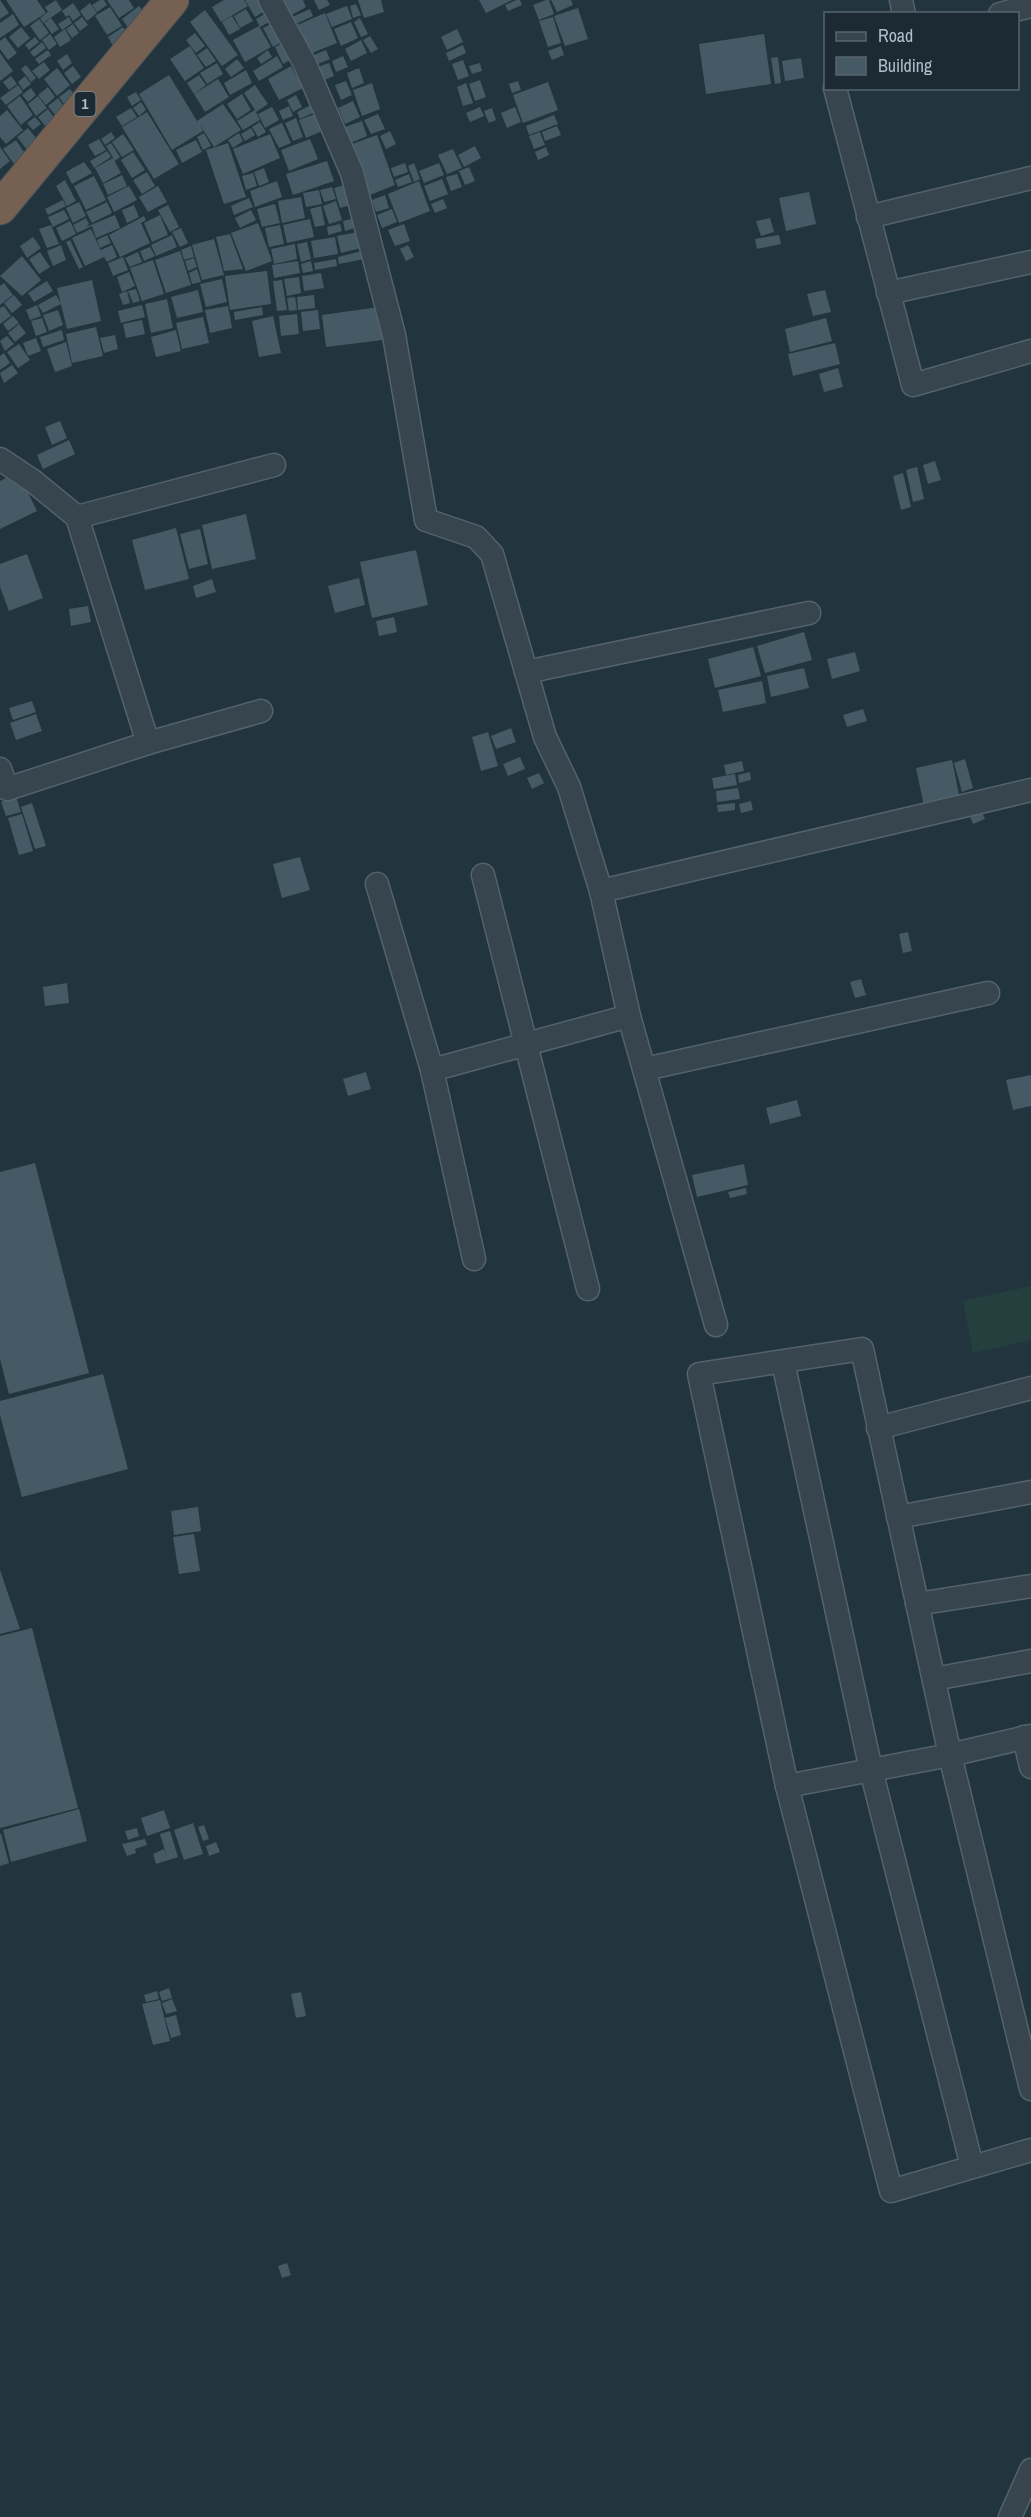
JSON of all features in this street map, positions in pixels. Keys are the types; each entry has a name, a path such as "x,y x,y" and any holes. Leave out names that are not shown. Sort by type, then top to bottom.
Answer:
{"highway":[{"name":"1","path":"0,208 172,0"}],"street":[{"path":"270,0 305,64 352,172 394,335 426,520 476,537 492,554 545,737 569,787 600,891 629,1016 716,1325"},
{"path":"1008,12 1031,6"},
{"path":"836,90 913,385 1031,351"},
{"path":"868,217 1031,178"},
{"path":"888,293 1031,262"},
{"path":"0,459 33,481 77,517 147,743"},
{"path":"77,517 274,465"},
{"path":"526,672 809,613"},
{"path":"0,769 7,789 147,743 261,711"},
{"path":"600,891 1031,790"},
{"path":"483,875 588,1289"},
{"path":"377,884 432,1070 474,1259"},
{"path":"645,1069 988,993"},
{"path":"432,1070 629,1016"},
{"path":"1031,2089 950,1755 862,1349 699,1374 787,1786 891,2191 1031,2150"},
{"path":"783,1362 871,1770 972,2166"},
{"path":"878,1428 1031,1388"},
{"path":"898,1516 1031,1492"},
{"path":"917,1604 1031,1586"},
{"path":"934,1679 1031,1661"},
{"path":"787,1786 950,1755 1028,1737 1031,1767"},
{"path":"1010,2517 1031,2470"}],"green space":[{"path":"1031,1286 1031,1340 973,1353 963,1301"}],"building":[{"path":"0,0 9,13 0,19"},
{"path":"6,0 37,0 46,13 24,27"},
{"path":"56,0 62,10 43,23 40,18 48,12 45,7"},
{"path":"104,0 107,5 97,12 92,5"},
{"path":"107,0 129,0 134,8 119,18"},
{"path":"224,0 244,0 248,6 221,22 212,7"},
{"path":"245,0 267,0 271,7 255,17"},
{"path":"281,0 303,0 306,7 290,16"},
{"path":"314,0 327,0 330,5 319,10"},
{"path":"358,0 381,0 384,12 364,18"},
{"path":"479,0 512,0 486,13"},
{"path":"520,0 522,5 508,11 505,5"},
{"path":"549,0 554,14 539,20 533,5"},
{"path":"551,0 571,0 573,5 557,12"},
{"path":"73,3 81,15 73,21 62,11"},
{"path":"90,3 97,13 87,21 80,11"},
{"path":"356,4 361,15 353,18 350,6"},
{"path":"139,6 149,19 131,32 122,19"},
{"path":"347,6 352,19 332,27 326,14"},
{"path":"110,7 122,26 107,35 95,16"},
{"path":"578,8 588,39 565,46 554,16"},
{"path":"246,9 253,21 240,28 234,16"},
{"path":"273,9 278,17 260,27 256,19"},
{"path":"310,9 313,16 294,25 290,18"},
{"path":"205,10 238,55 222,66 190,22"},
{"path":"325,13 337,43 307,55 295,26"},
{"path":"13,14 19,25 0,38 0,23"},
{"path":"232,16 240,29 229,35 222,22"},
{"path":"69,17 72,23 62,30 58,24"},
{"path":"82,17 88,25 80,31 74,23"},
{"path":"553,17 561,43 548,47 539,21"},
{"path":"51,18 59,29 52,34 44,23"},
{"path":"360,18 368,34 361,37 354,22"},
{"path":"39,19 49,33 40,40 30,26"},
{"path":"277,21 286,40 273,47 263,28"},
{"path":"351,22 358,38 341,46 334,29"},
{"path":"73,24 79,33 72,38 66,29"},
{"path":"259,26 271,47 245,62 233,40"},
{"path":"21,27 30,38 18,48 9,37"},
{"path":"123,27 129,36 113,46 108,37"},
{"path":"65,29 71,40 60,47 54,37"},
{"path":"457,29 463,42 447,50 441,37"},
{"path":"195,33 205,46 196,53 186,40"},
{"path":"50,34 57,44 49,50 42,40"},
{"path":"764,34 771,84 706,94 699,44"},
{"path":"370,36 378,49 371,53 363,40"},
{"path":"5,37 17,53 8,60 0,49 0,41"},
{"path":"35,37 39,42 29,50 25,45"},
{"path":"361,40 367,53 351,61 345,49"},
{"path":"42,42 46,48 34,57 30,52"},
{"path":"285,42 294,58 283,64 275,47"},
{"path":"463,45 466,53 449,61 446,53"},
{"path":"190,46 204,68 185,81 170,59"},
{"path":"561,46 564,55 552,60 548,51"},
{"path":"207,48 216,61 206,67 197,55"},
{"path":"48,50 51,55 39,64 35,59"},
{"path":"268,50 272,57 261,64 257,58"},
{"path":"326,50 330,59 313,66 309,57"},
{"path":"0,53 13,71 0,81"},
{"path":"67,54 72,63 63,70 57,61"},
{"path":"277,56 283,67 259,81 253,71"},
{"path":"343,56 348,67 336,72 332,61"},
{"path":"778,57 781,83 775,84 771,58"},
{"path":"801,58 804,78 785,81 782,61"},
{"path":"237,59 244,68 231,77 225,69"},
{"path":"463,60 469,76 458,80 452,64"},
{"path":"44,62 50,70 39,79 32,71"},
{"path":"217,63 223,74 207,84 200,73"},
{"path":"329,63 334,76 317,83 312,69"},
{"path":"480,63 482,71 472,74 469,66"},
{"path":"26,65 36,78 31,82 21,69"},
{"path":"73,66 81,77 72,84 64,73"},
{"path":"291,66 303,88 279,100 268,79"},
{"path":"57,68 70,85 57,96 44,79"},
{"path":"359,68 364,83 352,88 347,73"},
{"path":"246,70 252,83 230,95 224,83"},
{"path":"169,75 197,121 223,104 241,130 214,147 200,125 203,131 172,150 139,94"},
{"path":"199,75 206,85 194,94 187,83"},
{"path":"11,76 17,84 9,90 3,82"},
{"path":"25,76 31,84 23,90 18,82"},
{"path":"218,79 229,97 205,112 194,94"},
{"path":"480,80 486,97 475,101 469,84"},
{"path":"346,81 352,95 341,100 335,85"},
{"path":"518,81 521,90 512,93 509,84"},
{"path":"548,82 558,110 523,123 513,95"},
{"path":"372,83 380,109 362,116 353,90"},
{"path":"466,83 473,103 463,106 457,87"},
{"path":"18,85 23,92 6,105 0,98"},
{"path":"255,85 268,104 256,112 260,120 243,130 237,121 255,110 244,93"},
{"path":"48,87 55,97 46,105 38,95"},
{"path":"31,88 36,95 28,102 22,95"},
{"path":"70,89 77,98 66,107 59,97"},
{"path":"136,92 141,100 132,106 127,97"},
{"path":"242,94 251,110 237,119 227,104"},
{"path":"296,95 302,107 293,112 287,100"},
{"path":"20,96 33,115 21,125 7,106"},
{"path":"38,96 47,108 36,116 28,104"},
{"path":"58,98 64,107 55,115 48,106"},
{"path":"353,101 360,117 345,124 338,108"},
{"path":"141,102 146,110 139,116 133,108"},
{"path":"315,103 319,110 300,119 297,112"},
{"path":"289,106 293,116 283,120 279,111"},
{"path":"272,107 279,120 265,128 258,114"},
{"path":"480,107 484,116 470,122 466,113"},
{"path":"515,107 521,122 507,128 501,113"},
{"path":"131,108 137,117 122,126 116,117"},
{"path":"492,108 496,120 489,123 484,111"},
{"path":"48,109 55,119 45,126 38,117"},
{"path":"7,110 23,130 6,144 0,137 0,116"},
{"path":"147,112 179,164 154,179 122,127"},
{"path":"320,112 327,129 306,138 299,120"},
{"path":"378,114 385,129 371,134 364,120"},
{"path":"554,115 558,124 529,135 526,126"},
{"path":"35,117 41,124 33,130 27,123"},
{"path":"296,118 303,137 293,141 285,123"},
{"path":"362,121 367,136 348,144 342,128"},
{"path":"260,122 266,132 258,137 252,127"},
{"path":"282,123 291,143 279,148 269,129"},
{"path":"557,126 561,135 545,141 542,132"},
{"path":"28,128 39,142 28,151 17,137"},
{"path":"251,128 255,135 245,141 241,134"},
{"path":"390,131 396,144 386,149 380,136"},
{"path":"111,132 115,138 105,145 101,139"},
{"path":"540,132 545,145 534,149 529,136"},
{"path":"204,133 211,146 203,150 197,137"},
{"path":"239,133 243,141 233,148 228,140"},
{"path":"123,134 134,150 122,157 112,142"},
{"path":"270,134 280,158 243,174 233,149"},
{"path":"377,135 395,185 370,195 352,144"},
{"path":"99,139 106,150 95,156 88,145"},
{"path":"310,139 318,159 289,171 281,150"},
{"path":"16,140 26,155 14,164 3,149"},
{"path":"196,140 202,152 182,163 176,150"},
{"path":"111,143 120,157 115,161 106,146"},
{"path":"228,143 246,197 224,204 206,150"},
{"path":"475,146 481,158 464,167 458,155"},
{"path":"0,147 10,161 0,169"},
{"path":"546,147 549,155 538,160 535,152"},
{"path":"453,149 462,168 447,174 438,155"},
{"path":"107,151 111,157 94,168 90,161"},
{"path":"133,152 145,170 132,178 121,160"},
{"path":"113,158 121,173 103,183 95,168"},
{"path":"327,161 334,181 293,195 286,174"},
{"path":"84,162 92,173 72,184 66,172"},
{"path":"405,163 408,172 394,177 391,168"},
{"path":"414,163 420,179 414,182 408,166"},
{"path":"439,163 444,175 424,183 419,171"},
{"path":"469,167 475,181 465,185 459,171"},
{"path":"264,168 269,182 259,186 254,172"},
{"path":"147,172 155,186 142,194 133,180"},
{"path":"253,173 257,186 246,190 242,176"},
{"path":"409,174 412,182 398,187 395,180"},
{"path":"457,174 462,187 451,191 446,177"},
{"path":"122,175 127,186 108,195 103,184"},
{"path":"94,176 106,200 86,210 74,186"},
{"path":"442,179 448,194 430,201 424,186"},
{"path":"65,180 76,201 67,206 56,186"},
{"path":"277,181 282,197 255,207 250,191"},
{"path":"419,181 430,211 399,223 388,194"},
{"path":"349,184 355,204 340,208 334,188"},
{"path":"129,186 137,200 114,212 107,197"},
{"path":"158,186 167,202 148,212 139,197"},
{"path":"332,187 336,199 324,202 320,190"},
{"path":"319,190 322,204 306,207 303,193"},
{"path":"809,192 816,224 786,231 779,198"},
{"path":"385,195 389,208 376,212 372,200"},
{"path":"301,197 305,218 282,223 278,201"},
{"path":"249,198 253,207 234,215 231,206"},
{"path":"443,199 447,208 435,213 431,204"},
{"path":"63,200 66,206 48,215 45,209"},
{"path":"336,201 342,220 329,224 323,206"},
{"path":"79,202 86,216 73,223 66,208"},
{"path":"107,202 112,213 92,223 86,212"},
{"path":"275,204 280,223 262,227 257,209"},
{"path":"134,205 139,217 127,223 122,210"},
{"path":"168,205 179,227 170,232 158,210"},
{"path":"321,206 325,225 315,227 310,209"},
{"path":"392,209 397,222 382,228 377,215"},
{"path":"64,210 69,219 53,227 48,217"},
{"path":"251,210 256,220 240,228 235,218"},
{"path":"115,215 120,228 96,238 92,226 77,233 73,225 86,218 89,224 86,227"},
{"path":"160,215 168,235 152,242 144,223"},
{"path":"144,216 146,220 141,223 150,243 120,257 109,235"},
{"path":"358,217 361,226 345,231 343,221"},
{"path":"770,218 774,232 761,236 756,221"},
{"path":"310,219 314,237 287,243 283,225"},
{"path":"70,221 76,234 62,241 56,228"},
{"path":"258,223 272,261 246,271 231,233"},
{"path":"340,224 342,231 328,235 327,227"},
{"path":"404,224 410,241 395,246 388,230"},
{"path":"51,225 59,244 47,248 39,229"},
{"path":"280,225 284,244 269,247 265,228"},
{"path":"181,228 188,243 180,247 172,232"},
{"path":"91,229 102,253 101,250 112,245 117,257 107,262 104,257 85,266 72,238"},
{"path":"358,232 361,248 341,253 337,236"},
{"path":"230,234 243,269 224,271 216,237"},
{"path":"107,235 111,243 100,248 97,240"},
{"path":"172,235 177,247 156,256 151,245"},
{"path":"779,235 781,244 757,249 755,239"},
{"path":"33,237 41,248 27,258 20,246"},
{"path":"335,237 338,254 314,258 311,241"},
{"path":"214,239 224,275 202,280 192,245"},
{"path":"70,240 83,267 79,269 66,242"},
{"path":"307,242 311,259 301,262 297,244"},
{"path":"295,244 297,259 274,264 271,249"},
{"path":"61,245 66,260 53,266 47,251"},
{"path":"408,245 414,257 406,261 400,249"},
{"path":"191,246 194,257 184,260 181,250"},
{"path":"150,247 155,256 144,261 140,251"},
{"path":"180,251 191,285 166,293 155,260"},
{"path":"362,251 364,259 339,264 338,257"},
{"path":"40,252 50,267 39,274 29,259"},
{"path":"138,252 142,262 130,267 125,258"},
{"path":"22,256 41,280 22,296 0,276"},
{"path":"123,257 128,270 113,276 108,263"},
{"path":"194,258 197,267 188,271 185,261"},
{"path":"336,259 337,266 315,270 314,263"},
{"path":"153,260 164,294 142,301 130,268"},
{"path":"298,261 300,273 274,278 272,265"},
{"path":"311,261 313,271 303,273 301,264"},
{"path":"197,269 201,282 192,284 189,273"},
{"path":"267,271 271,304 230,310 225,276"},
{"path":"129,272 135,286 122,292 117,277"},
{"path":"321,273 324,288 304,291 302,276"},
{"path":"299,277 301,293 287,296 284,279"},
{"path":"222,279 227,302 206,307 200,284"},
{"path":"92,280 101,321 67,329 57,288"},
{"path":"282,280 287,310 277,311 273,281"},
{"path":"47,281 53,291 34,302 28,293"},
{"path":"4,283 13,295 0,305 0,286"},
{"path":"136,289 140,301 133,303 128,291"},
{"path":"198,290 203,312 177,318 171,297"},
{"path":"825,290 831,312 813,316 807,294"},
{"path":"127,291 130,303 123,305 119,294"},
{"path":"14,295 22,305 12,313 4,303"},
{"path":"56,295 61,304 43,313 38,305"},
{"path":"314,295 315,308 298,310 297,297"},
{"path":"295,297 297,310 289,311 287,298"},
{"path":"167,299 173,328 151,333 145,304"},
{"path":"37,305 41,316 30,320 26,310"},
{"path":"142,305 145,317 121,323 118,311"},
{"path":"4,306 11,316 0,324 0,308"},
{"path":"228,306 232,328 210,333 205,310"},
{"path":"262,307 263,315 235,320 234,312"},
{"path":"379,307 383,340 326,347 322,315"},
{"path":"58,310 63,325 49,331 43,315"},
{"path":"318,310 320,329 303,331 301,312"},
{"path":"297,314 299,334 281,336 279,316"},
{"path":"13,316 19,323 8,331 3,324"},
{"path":"273,316 281,353 259,357 252,321"},
{"path":"203,317 209,343 182,349 176,323"},
{"path":"42,318 47,332 36,336 31,321"},
{"path":"826,318 832,341 790,352 785,329"},
{"path":"142,320 145,334 126,338 123,324"},
{"path":"19,324 26,333 15,342 8,333"},
{"path":"96,327 103,356 72,363 66,334"},
{"path":"62,330 64,340 43,347 40,337"},
{"path":"176,330 181,351 156,357 151,337"},
{"path":"115,335 118,349 104,353 100,338"},
{"path":"7,336 14,344 5,351 0,341"},
{"path":"36,338 41,351 28,356 23,343"},
{"path":"66,342 72,366 55,372 47,349"},
{"path":"835,343 840,364 793,376 788,354"},
{"path":"19,344 30,360 18,368 7,352"},
{"path":"4,353 10,363 0,370 0,356"},
{"path":"12,365 18,373 4,383 0,373"},
{"path":"838,368 843,387 824,392 819,374"},
{"path":"60,421 67,438 52,445 45,427"},
{"path":"69,440 75,454 43,469 37,455"},
{"path":"935,461 941,480 928,484 923,465"},
{"path":"917,467 924,499 913,502 906,470"},
{"path":"18,472 37,511 0,529 0,481"},
{"path":"903,473 911,507 901,510 893,476"},
{"path":"246,514 256,559 212,569 202,525"},
{"path":"176,528 189,579 145,590 132,540"},
{"path":"200,529 208,564 189,569 180,534"},
{"path":"416,550 428,605 372,618 360,562"},
{"path":"27,554 43,598 9,611 0,587 0,564"},
{"path":"359,578 365,605 335,613 328,586"},
{"path":"212,579 216,592 196,598 193,586"},
{"path":"88,606 91,622 71,626 69,609"},
{"path":"394,617 397,632 379,636 376,621"},
{"path":"804,632 812,660 765,673 757,646"},
{"path":"753,647 761,676 715,688 708,659"},
{"path":"855,652 860,671 832,679 827,659"},
{"path":"804,668 809,688 771,697 767,676"},
{"path":"762,681 766,703 723,712 718,690"},
{"path":"32,701 36,712 13,720 9,708"},
{"path":"863,709 867,721 847,727 843,715"},
{"path":"36,714 42,731 16,740 10,723"},
{"path":"511,728 516,742 496,749 491,736"},
{"path":"488,732 498,766 481,771 472,737"},
{"path":"520,757 525,769 508,776 503,764"},
{"path":"965,759 973,788 962,792 954,763"},
{"path":"952,760 960,799 924,806 916,768"},
{"path":"742,761 744,771 726,775 724,765"},
{"path":"750,772 751,780 739,783 738,775"},
{"path":"539,773 544,783 532,789 527,778"},
{"path":"735,774 737,785 714,789 712,778"},
{"path":"738,788 740,799 717,802 716,791"},
{"path":"16,797 21,812 6,816 1,802"},
{"path":"751,801 753,810 741,813 739,804"},
{"path":"32,803 46,846 35,849 21,807"},
{"path":"735,803 735,810 718,812 717,805"},
{"path":"979,805 985,819 973,824 967,809"},
{"path":"22,814 33,851 19,855 8,818"},
{"path":"300,857 310,890 282,898 273,864"},
{"path":"908,932 912,951 903,953 899,934"},
{"path":"861,979 866,995 855,998 850,982"},
{"path":"67,983 69,1003 45,1006 43,987"},
{"path":"366,1072 371,1089 348,1096 343,1079"},
{"path":"1031,1075 1031,1106 1013,1110 1006,1080"},
{"path":"797,1100 801,1116 770,1124 766,1108"},
{"path":"35,1163 89,1373 9,1394 0,1359 0,1172"},
{"path":"744,1164 748,1185 697,1197 692,1175"},
{"path":"746,1188 747,1194 730,1198 728,1192"},
{"path":"103,1374 128,1469 22,1497 0,1415 0,1401"},
{"path":"198,1507 201,1531 174,1535 171,1511"},
{"path":"194,1534 200,1571 179,1574 173,1537"},
{"path":"0,1570 20,1629 0,1634"},
{"path":"32,1628 78,1808 0,1828 0,1636"},
{"path":"79,1809 87,1841 11,1862 3,1830"},
{"path":"164,1810 170,1828 147,1836 141,1818"},
{"path":"193,1823 203,1854 184,1860 174,1830"},
{"path":"204,1825 209,1839 203,1841 198,1827"},
{"path":"137,1828 139,1836 128,1840 125,1831"},
{"path":"170,1831 178,1857 156,1864 153,1854 164,1849 167,1857 160,1834"},
{"path":"0,1834 9,1863 0,1866"},
{"path":"145,1839 147,1845 135,1849 136,1853 127,1856 122,1844"},
{"path":"216,1842 220,1852 209,1856 206,1846"},
{"path":"169,1988 172,1998 162,2001 159,1992"},
{"path":"157,1991 159,1999 146,2002 144,1995"},
{"path":"301,1992 306,2016 296,2018 291,1994"},
{"path":"172,1999 177,2011 166,2014 162,2003"},
{"path":"160,2000 170,2041 153,2045 142,2004"},
{"path":"176,2015 181,2035 171,2038 165,2018"},
{"path":"287,2263 291,2275 282,2278 278,2266"}]}
